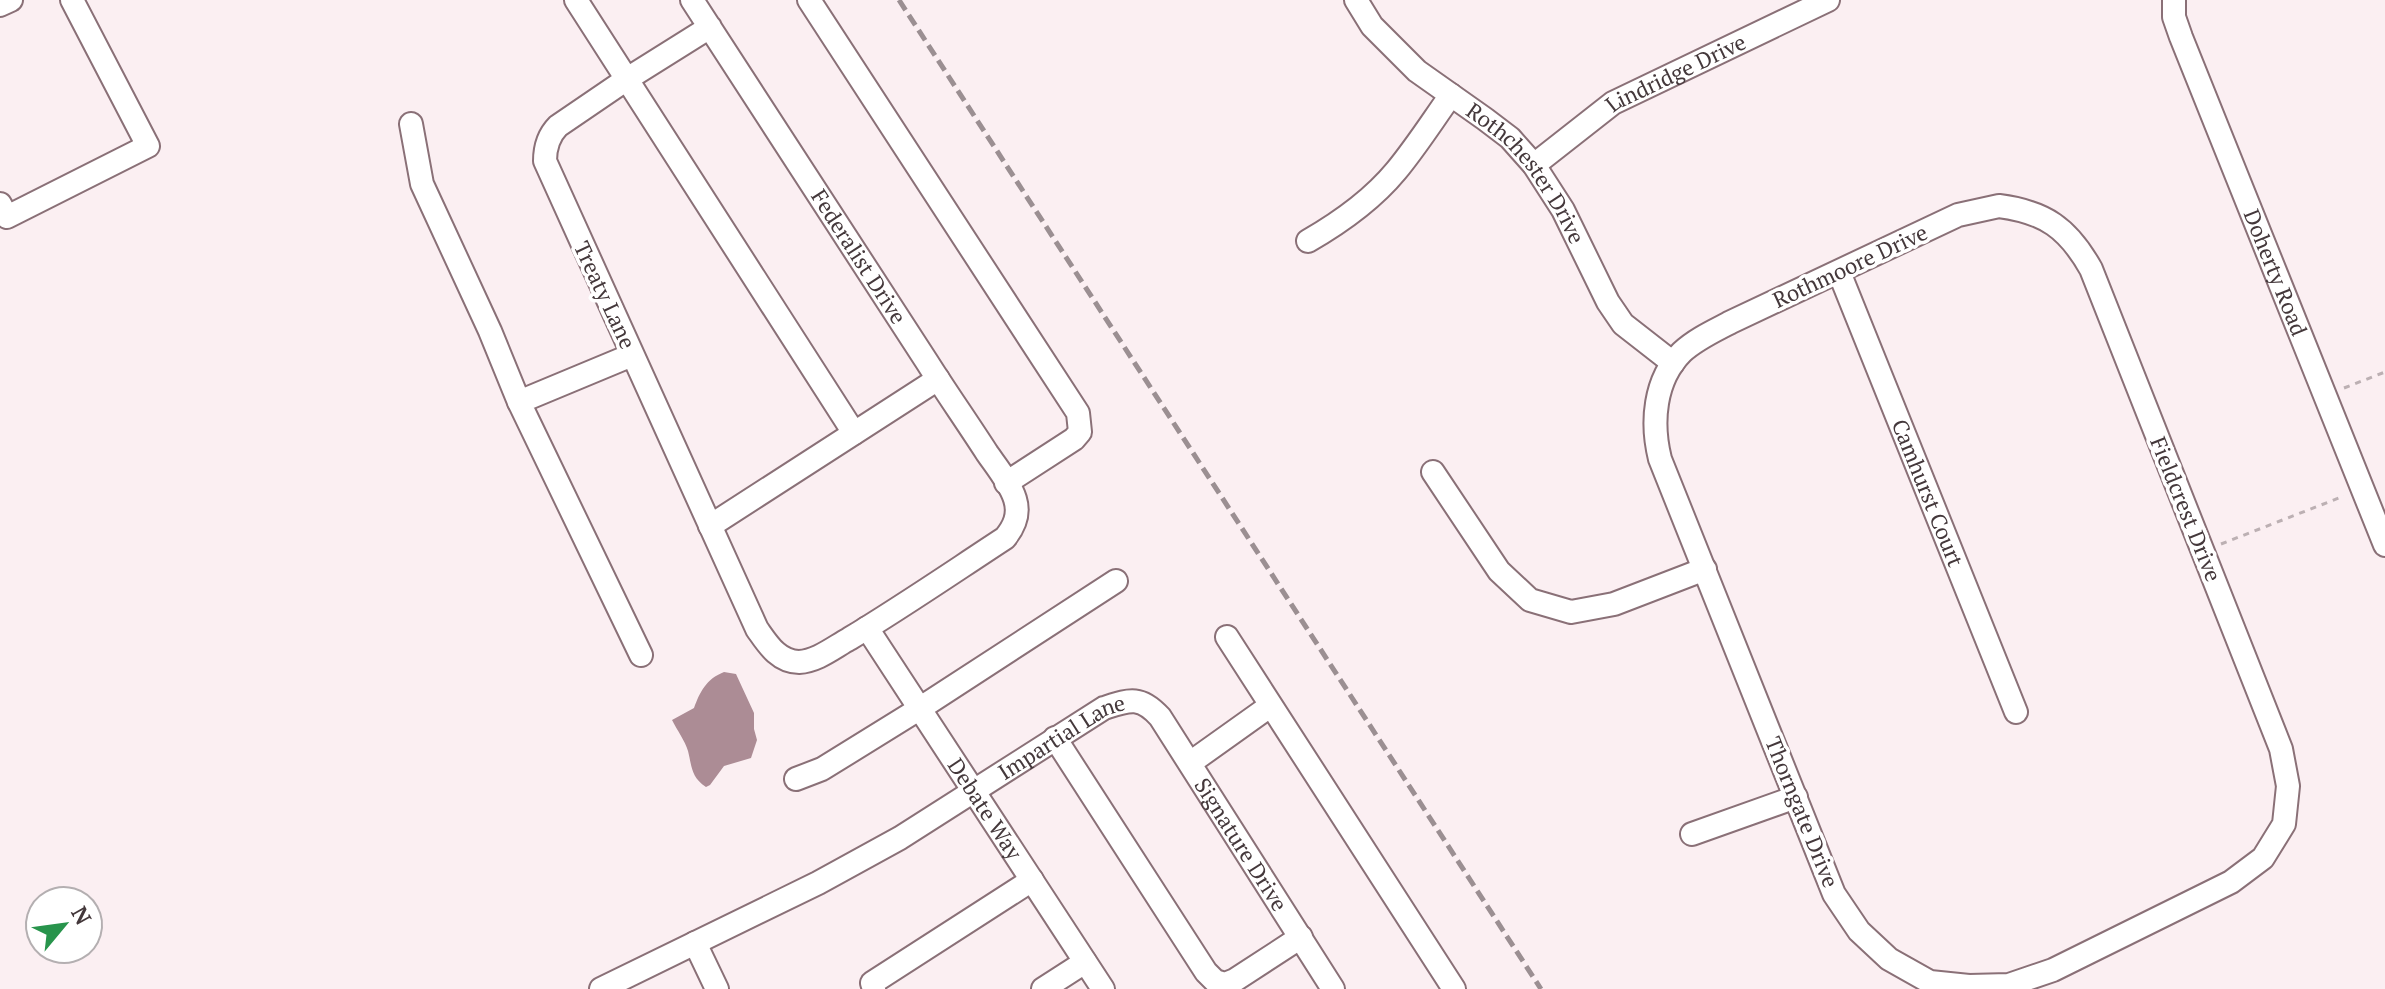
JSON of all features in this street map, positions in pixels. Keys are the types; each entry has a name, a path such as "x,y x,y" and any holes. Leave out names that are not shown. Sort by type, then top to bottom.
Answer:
{"street":[{"path":"0,5 11,0"},
{"path":"0,204 7,217 148,146 72,0"},
{"path":"576,0 854,433"},
{"name":"Federalist Drive","path":"692,0 1015,499 1017,516 1005,538 867,628"},
{"path":"809,0 1078,413 1080,432 1074,439 1006,483"},
{"name":"Rothchester Drive","path":"1356,0 1372,26 1417,71 1510,138 1534,165 1563,210 1623,324 1673,363"},
{"name":"Lindridge Drive","path":"1534,165 1613,103 1828,0"},
{"name":"Doherty Road","path":"2174,0 2174,17 2181,37 2385,545"},
{"name":"Treaty Lane","path":"710,27 558,126 547,142 545,161 757,629 774,651 790,661 799,662 812,660 867,628"},
{"path":"1308,241 1338,224 1371,197 1396,171 1451,95"},
{"path":"411,124 422,184 519,402 641,655"},
{"name":"Rothmoore Drive","path":"1673,363 1697,340 1731,322 1958,215 1999,206 2039,215"},
{"name":"Fieldcrest Drive","path":"2039,215 2070,237 2091,269 2281,749 2288,786 2284,824"},
{"name":"Camhurst Court","path":"1839,272 2016,712"},
{"path":"519,402 632,355"},
{"name":"Thorngate Drive","path":"1673,363 1658,397 1655,416 1655,440 1660,459 1834,894 1859,931 1889,959 1930,982 1969,986 2009,985 2053,970 2231,882 2263,858 2284,824"},
{"path":"710,526 938,379"},
{"path":"1433,472 1499,571 1530,600 1571,612 1614,604 1705,569"},
{"path":"796,779 822,769 919,709 1116,581"},
{"name":"Debate Way","path":"867,628 1103,989"},
{"path":"1227,637 1454,989"},
{"name":"Impartial Lane","path":"601,989 818,883 900,838 1104,708 1130,700 1144,703"},
{"name":"Signature Drive","path":"1144,703 1160,717 1333,989"},
{"path":"1190,763 1270,706"},
{"path":"1055,738 1214,985 1235,980 1301,937"},
{"path":"1692,834 1796,797"},
{"path":"873,986 1032,880"},
{"path":"695,943 717,989"},
{"path":"1043,989 1085,962"}],"path":[{"path":"2326,396 2385,372"},
{"path":"2203,551 2363,488"}],"shaded area":[{"path":"724,672 736,674 754,713 757,740 751,758 724,766 706,787 695,775 687,747 672,720 694,708 704,687"}],"railway":[{"path":"899,0 1541,989"}]}
